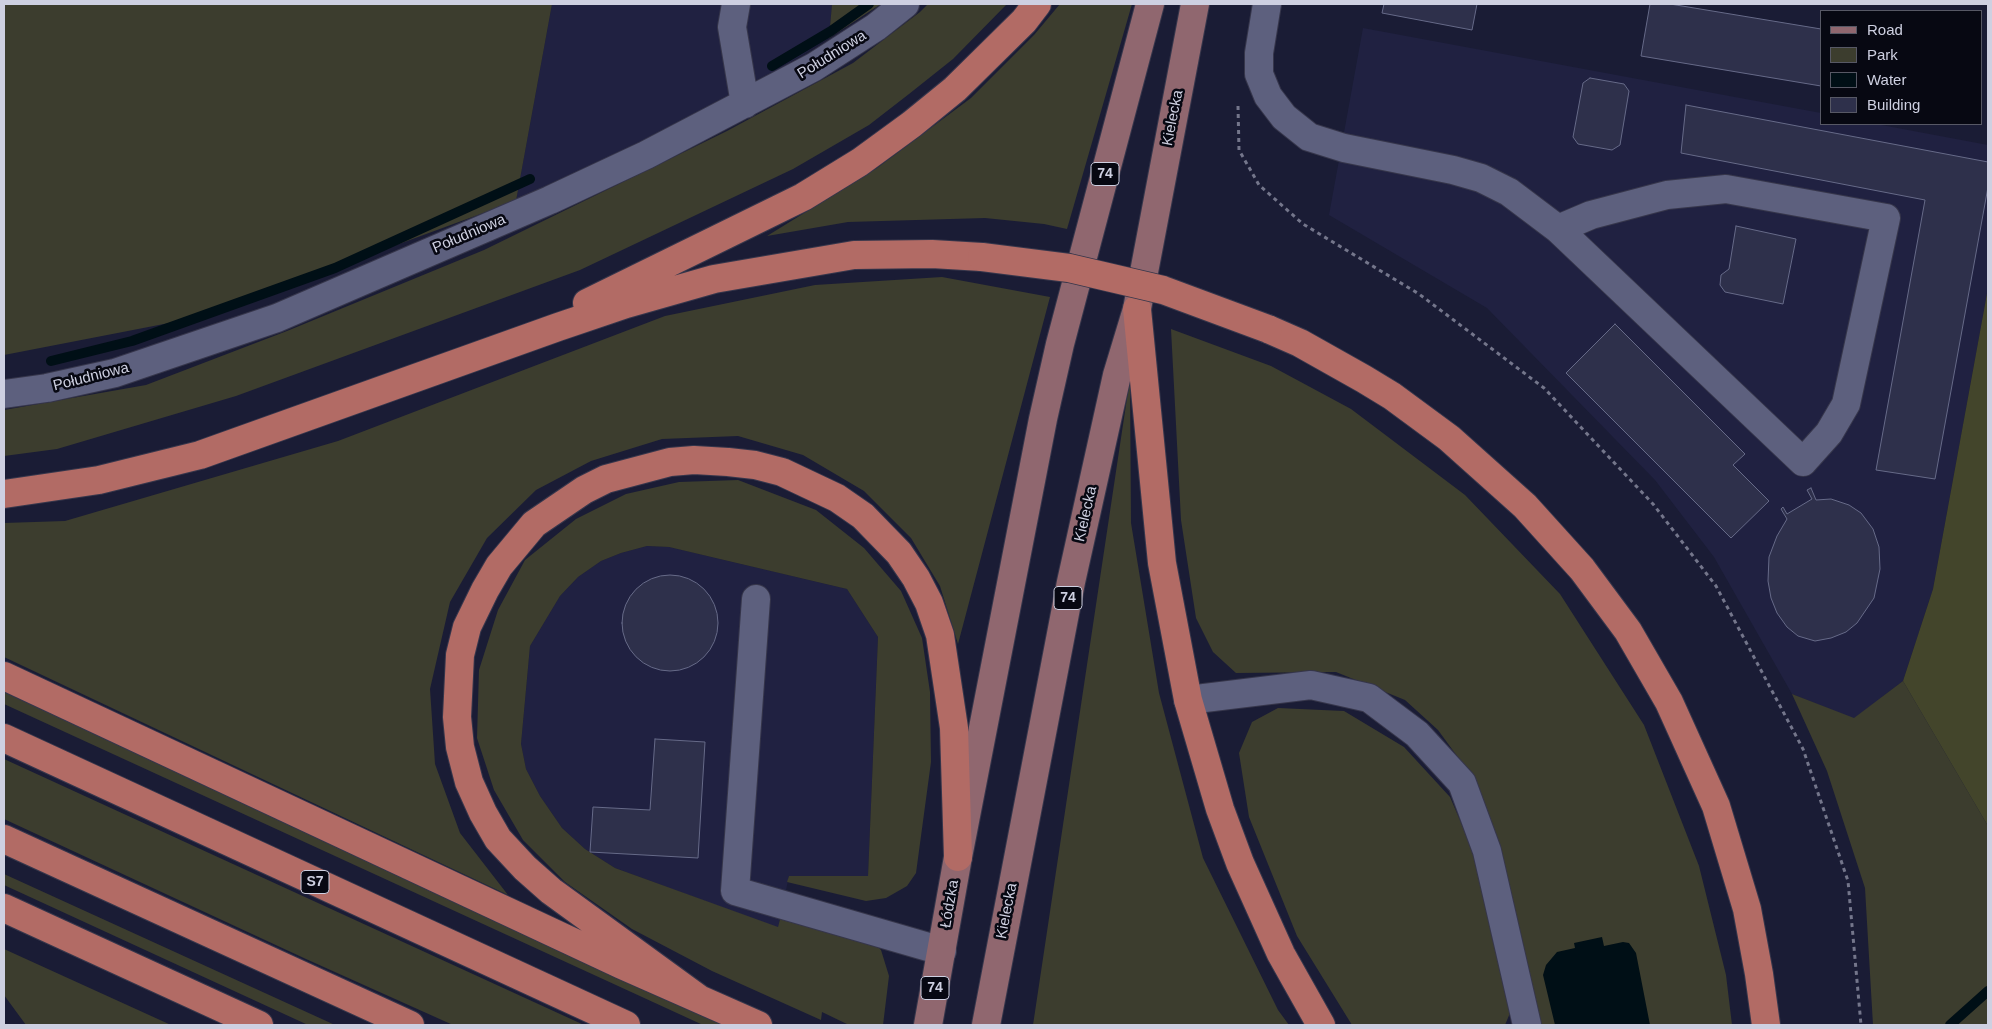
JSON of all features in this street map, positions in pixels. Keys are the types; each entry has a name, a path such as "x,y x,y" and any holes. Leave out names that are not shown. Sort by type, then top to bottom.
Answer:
{"highway":[{"path":"492,350 803,197 860,162 912,124 955,88 1024,21 1038,4"},
{"path":"4,494 99,480 200,455 492,350 673,290 766,269 854,255 932,254 1025,261 1117,278 1163,290 1268,329 1308,347 1364,379 1424,418 1455,443 1525,506 1582,569 1628,631 1682,728 1716,806 1747,909 1766,1025"},
{"path":"1137,309 1162,564 1188,700 1217,800 1240,863 1281,954 1321,1025"},
{"path":"698,998 591,921 525,868 498,839 483,813 469,782 460,747 457,717 460,655 468,627 484,590 499,566 534,524 584,490 606,479 670,462 694,460 728,462 755,465 782,472 837,498 863,516 898,553 916,578 929,603 940,635 954,728 958,857"},
{"path":"4,676 758,1025"},
{"name":"S7","path":"4,738 626,1025"},
{"path":"4,839 410,1025"},
{"path":"4,908 259,1025"}],"main road":[{"name":"74","path":"958,857 1043,419 1150,4"},
{"name":"Kielecka","path":"986,1025 1071,582 1117,375 1137,309 1195,4"},
{"name":"Łódzka","path":"942,951 958,857"},
{"name":"74","path":"928,1025 942,951"}],"street":[{"path":"736,4 732,27 745,104"},
{"name":"Południowa","path":"4,394 47,388 114,372 277,318 550,200 745,104 848,46 905,4"},
{"path":"1267,4 1258,53 1260,74 1268,96 1284,118 1309,137 1344,148 1453,170 1480,178 1509,192 1558,229 1803,462 1829,433 1846,404 1886,218 1726,188 1667,195 1591,215 1558,229"},
{"path":"756,599 735,891 942,951"},
{"path":"1188,700 1311,685 1369,698 1417,734 1462,783 1487,851 1527,1025"}],"path":[{"path":"1237,101 1239,150 1259,185 1303,224 1419,294 1544,388 1653,504 1716,586 1803,749 1848,881 1861,1025"}],"shaded area":[{"path":"552,4 832,4 829,38 734,97 516,201"},
{"path":"1363,28 1820,113 1820,125 1881,125 1988,145 1988,288 1933,589 1903,681 1854,719 1792,694 1714,557 1655,480 1487,308 1329,215"},
{"path":"647,546 669,547 847,589 878,637 868,877 789,876 778,928 615,868 585,849 562,828 540,796 526,769 521,744 530,646 560,596 578,577 601,561"}],"green space":[{"path":"4,4 552,4 516,201 200,317 4,355"},
{"path":"832,4 881,4 829,38"},
{"path":"928,4 1007,4 953,59 869,125 793,169 580,270 236,396 57,449 4,456 4,410 146,385 287,331 484,250 727,131 853,63"},
{"path":"1060,4 1132,4 1067,229 1044,224 985,218 848,222 767,236 877,168 971,98 1034,35"},
{"path":"942,277 1050,297 958,644 940,586 911,538 864,491 803,455 738,436 662,439 591,461 536,490 487,538 450,602 430,689 435,764 460,833 508,895 4,657 4,523 65,521 338,441 665,316 815,285"},
{"path":"1988,288 1988,826 1903,681 1933,589"},
{"path":"1171,329 1271,366 1351,409 1465,495 1560,594 1644,725 1699,866 1726,975 1732,1025 1541,1025 1520,936 1476,782 1438,730 1405,700 1336,672 1236,673 1213,652 1196,618 1181,520"},
{"path":"1130,378 1131,523 1159,693 1203,858 1278,1010 1289,1025 1033,1025"},
{"path":"738,480 816,510 864,548 901,591 922,638 930,692 931,762 916,873 907,886 886,898 866,901 787,882 789,876 868,876 878,637 847,589 669,547 647,546 601,561 578,577 560,596 530,646 521,744 526,769 540,796 562,828 585,849 615,868 778,927 781,915 872,941 881,950 889,976 883,1025 849,1025 822,1012 821,1020 712,971 632,929 565,882 523,840 494,790 477,738 479,670 498,610 525,560 576,519 626,494 679,482"},
{"path":"1903,681 1988,826 1988,1025 1873,1025 1865,888 1827,771 1792,694 1854,718"},
{"path":"4,692 732,1025 703,1025 4,704"},
{"path":"1278,708 1344,711 1404,747 1450,797 1475,855 1510,1013 1505,1025 1352,1025 1297,936 1249,817 1239,753 1252,722"},
{"path":"4,759 584,1025 453,1025 306,959 4,819"},
{"path":"4,874 335,1025 308,1025 4,885"},
{"path":"4,949 171,1025 26,1025 4,995"}],"water":[{"path":"1602,937 1604,946 1623,942 1629,943 1636,953 1650,1025 1555,1025 1543,975 1546,965 1557,952 1575,948 1574,943"}],"building":[{"path":"1384,4 1477,4 1472,30 1382,13"},
{"path":"1650,4 1670,4 1820,29 1820,86 1641,56"},
{"path":"1590,78 1624,84 1629,91 1620,145 1612,150 1578,144 1573,137 1583,83"},
{"path":"1686,105 1988,162 1988,187 1935,479 1876,470 1925,200 1681,153"},
{"path":"1736,226 1796,239 1783,304 1725,292 1720,285 1721,275 1729,269"},
{"path":"1615,324 1745,454 1733,465 1769,501 1731,538 1566,373"},
{"path":"1811,488 1816,500 1831,499 1849,505 1861,513 1873,529 1879,547 1880,569 1874,598 1857,623 1846,632 1831,638 1815,641 1798,636 1787,627 1777,613 1771,598 1768,581 1769,557 1777,536 1787,519 1781,509 1783,507 1787,514 1812,499 1807,490"},
{"path":"670,575 688,579 704,589 714,605 718,623 714,641 704,657 688,667 670,671 652,667 636,657 626,641 622,623 626,605 636,589 652,579"},
{"path":"655,739 705,742 698,858 590,852 593,807 650,810"}],"waterway":[{"path":"772,66 831,31 869,4"},
{"path":"51,361 132,341 335,268 530,179"},
{"path":"1950,1025 1988,991"}]}
